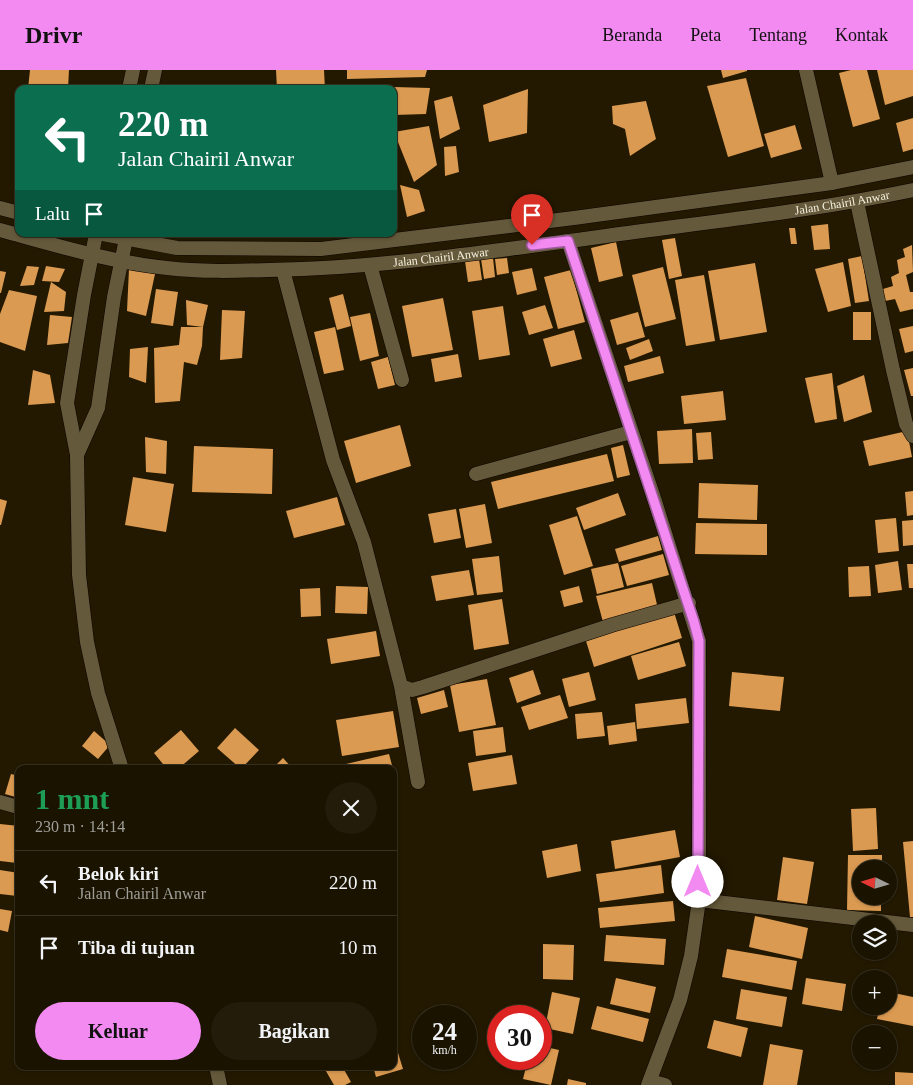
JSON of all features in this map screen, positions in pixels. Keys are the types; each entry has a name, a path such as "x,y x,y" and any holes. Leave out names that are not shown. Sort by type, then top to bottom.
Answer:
{"main road":[{"path":"130,85 133,70"},
{"path":"152,85 155,70"},
{"path":"806,70 832,183"},
{"name":"Jalan Chairil Anwar","path":"131,237 177,248 321,249 832,183 913,167"},
{"name":"Jalan Chairil Anwar","path":"25,237 120,262 169,269 215,271 283,270 370,265 568,241 857,202 913,190"},
{"path":"857,202 893,370 906,424 913,436"},
{"path":"685,203 690,224"},
{"path":"0,208 15,212"},
{"name":"Jalan Chairil Anwar","path":"0,230 15,234"},
{"path":"95,237 67,403 77,455 79,575 87,642 98,693 121,765"},
{"path":"77,455 98,408 120,262 127,237"},
{"path":"568,241 689,603 699,641 698,900 691,956 680,1000 649,1083 665,1085"},
{"path":"370,265 402,380"},
{"path":"283,270 333,460 364,542 401,686 418,782"},
{"path":"476,474 632,432"},
{"path":"401,686 412,690 423,687 612,625 689,603"},
{"path":"0,802 15,806"},
{"path":"698,900 913,925"},
{"path":"217,1070 220,1085"}],"building":[{"path":"30,70 69,70 68,85 28,85"},
{"path":"276,70 324,70 325,85 277,85"},
{"path":"347,70 427,70 425,77 347,79"},
{"path":"721,70 747,70 747,71 723,78"},
{"path":"851,70 867,70 880,119 853,127 839,73"},
{"path":"877,70 913,70 913,96 885,105"},
{"path":"746,78 764,146 728,157 707,86"},
{"path":"397,87 430,88 426,114 397,115"},
{"path":"528,89 527,133 489,142 483,105"},
{"path":"452,96 460,129 440,139 434,101"},
{"path":"646,101 656,139 630,156 625,129 613,124 612,106"},
{"path":"913,118 913,149 903,152 896,123"},
{"path":"795,125 802,149 771,158 764,134"},
{"path":"429,126 437,165 414,182 397,140 397,131"},
{"path":"456,146 459,172 445,176 444,147"},
{"path":"400,185 419,190 425,211 407,217"},
{"path":"828,224 830,249 814,250 811,226"},
{"path":"789,228 795,228 797,244 791,244"},
{"path":"675,238 682,276 669,279 662,240"},
{"path":"616,242 623,276 599,282 591,248"},
{"path":"912,245 913,272 906,275 910,292 913,292 913,309 900,312 895,299 885,301 883,289 893,286 891,277 899,273 897,260 905,257 903,249"},
{"path":"862,256 869,301 855,303 848,259"},
{"path":"493,258 495,277 484,279 481,259"},
{"path":"507,258 509,273 497,275 495,259"},
{"path":"479,259 482,280 468,282 465,261"},
{"path":"843,262 851,306 828,312 815,269"},
{"path":"755,263 767,332 720,340 708,271"},
{"path":"27,266 39,267 34,285 20,286"},
{"path":"46,266 65,269 59,282 42,281"},
{"path":"663,267 676,319 645,327 632,275"},
{"path":"532,268 537,290 517,295 512,272"},
{"path":"129,269 155,274 146,316 127,311"},
{"path":"571,270 585,322 558,329 544,277"},
{"path":"0,271 6,272 1,293 0,293"},
{"path":"704,275 715,341 686,346 675,280"},
{"path":"51,282 66,292 64,311 44,312"},
{"path":"156,289 178,292 173,326 151,323"},
{"path":"9,290 37,296 25,351 0,342 0,314"},
{"path":"343,294 351,326 337,330 329,298"},
{"path":"443,298 453,350 412,357 402,306"},
{"path":"186,300 208,305 203,327 187,325"},
{"path":"545,305 553,328 529,335 522,312"},
{"path":"503,306 510,355 479,360 472,311"},
{"path":"222,310 245,311 242,358 220,360"},
{"path":"638,312 645,337 617,345 610,320"},
{"path":"853,312 871,312 871,340 853,340"},
{"path":"370,313 379,356 360,361 350,317"},
{"path":"50,315 72,317 68,343 47,345"},
{"path":"913,326 913,351 905,353 899,329"},
{"path":"181,327 203,327 202,346 197,365 184,362 180,401 155,403 154,348 179,345"},
{"path":"335,327 344,370 324,374 314,332"},
{"path":"574,330 582,359 551,367 543,339"},
{"path":"649,339 653,351 630,360 626,348"},
{"path":"148,347 146,383 129,377 130,349"},
{"path":"458,354 462,377 435,382 431,359"},
{"path":"660,356 664,373 628,382 624,366"},
{"path":"388,357 395,385 378,389 371,362"},
{"path":"913,368 913,396 911,396 904,370"},
{"path":"33,370 50,375 55,403 28,405"},
{"path":"832,373 837,419 815,423 805,378"},
{"path":"864,375 872,412 844,422 837,386"},
{"path":"723,391 726,420 684,424 681,396"},
{"path":"400,425 411,466 356,483 344,441"},
{"path":"692,429 693,463 659,464 657,431"},
{"path":"907,431 912,457 869,466 863,441"},
{"path":"711,432 713,459 698,460 696,433"},
{"path":"145,437 167,441 166,474 146,472"},
{"path":"623,445 630,475 617,478 611,448"},
{"path":"194,446 273,449 272,494 192,492"},
{"path":"607,454 614,481 498,509 491,482"},
{"path":"133,477 174,484 166,532 125,525"},
{"path":"699,483 758,485 757,520 698,518"},
{"path":"913,491 913,515 907,516 905,492"},
{"path":"618,493 626,515 584,530 576,508"},
{"path":"337,497 345,525 294,538 286,511"},
{"path":"0,499 7,501 1,525 0,525"},
{"path":"485,504 492,543 466,548 459,509"},
{"path":"456,509 461,538 434,543 428,514"},
{"path":"577,516 593,566 564,575 549,525"},
{"path":"896,518 899,551 878,553 875,520"},
{"path":"913,520 913,545 903,546 902,521"},
{"path":"696,523 767,524 767,555 695,554"},
{"path":"658,536 662,550 619,562 615,549"},
{"path":"663,554 669,575 627,586 621,566"},
{"path":"499,556 503,592 477,595 472,559"},
{"path":"898,561 902,590 878,593 875,565"},
{"path":"618,563 624,587 597,594 591,569"},
{"path":"907,564 913,564 913,588 909,588"},
{"path":"869,566 871,596 849,597 848,567"},
{"path":"469,570 474,595 436,601 431,576"},
{"path":"652,583 658,609 603,622 596,596"},
{"path":"336,586 368,587 367,614 335,613"},
{"path":"579,586 583,602 564,607 560,591"},
{"path":"320,588 321,616 301,617 300,589"},
{"path":"502,599 509,644 474,650 468,605"},
{"path":"674,612 682,638 594,667 586,641"},
{"path":"376,631 380,656 331,664 327,639"},
{"path":"679,642 686,666 638,680 631,656"},
{"path":"533,670 541,694 517,703 509,678"},
{"path":"589,672 596,700 569,707 562,679"},
{"path":"732,672 784,677 780,711 729,706"},
{"path":"487,679 496,725 459,732 450,685"},
{"path":"444,690 448,707 421,714 417,698"},
{"path":"560,695 568,718 529,730 521,707"},
{"path":"686,698 689,723 637,729 635,704"},
{"path":"393,711 399,747 342,756 336,720"},
{"path":"602,712 605,736 577,739 575,714"},
{"path":"635,722 637,741 609,745 607,726"},
{"path":"503,727 506,752 476,756 473,731"},
{"path":"235,728 259,750 245,765 236,765 217,748"},
{"path":"181,730 199,751 183,765 164,765 154,753"},
{"path":"94,731 110,745 98,759 82,746"},
{"path":"389,754 392,765 346,765"},
{"path":"512,755 517,784 473,791 468,763"},
{"path":"283,758 289,765 276,765"},
{"path":"11,774 15,775 15,797 5,794"},
{"path":"876,808 878,849 853,851 851,809"},
{"path":"0,824 15,826 15,863 0,861"},
{"path":"675,830 680,857 615,869 611,841"},
{"path":"913,841 913,917 910,917 903,842"},
{"path":"577,844 581,871 547,878 542,851"},
{"path":"848,855 882,855 882,860 852,860 852,905 881,905 881,911 847,910"},
{"path":"783,857 814,862 807,904 777,900"},
{"path":"661,865 664,893 600,902 596,874"},
{"path":"0,870 15,872 15,896 0,894"},
{"path":"673,901 675,921 600,928 598,908"},
{"path":"0,909 12,911 8,932 0,930"},
{"path":"755,916 808,928 802,959 749,947"},
{"path":"606,935 666,939 664,965 604,961"},
{"path":"543,944 574,945 573,980 543,979"},
{"path":"727,949 797,961 792,990 722,977"},
{"path":"616,978 656,987 650,1013 610,1004"},
{"path":"806,978 846,984 842,1011 802,1004"},
{"path":"741,989 787,997 782,1027 736,1019"},
{"path":"552,992 580,998 573,1034 552,1030 552,1005 549,1005"},
{"path":"897,994 913,997 913,1026 877,1019 878,1015 897,1015"},
{"path":"597,1006 649,1019 643,1042 591,1029"},
{"path":"714,1020 748,1028 741,1057 707,1048"},
{"path":"770,1044 803,1050 797,1085 763,1085"},
{"path":"552,1048 559,1050 551,1085 523,1079 525,1070 552,1070"},
{"path":"397,1050 403,1069 376,1077 374,1070 397,1070"},
{"path":"325,1070 344,1070 351,1082 345,1085 334,1085"},
{"path":"895,1072 913,1073 913,1085 895,1085"},
{"path":"568,1079 586,1083 586,1085 567,1085"}],"route":[{"path":"532,245 568,241 661,518 699,641 698,882"}]}
